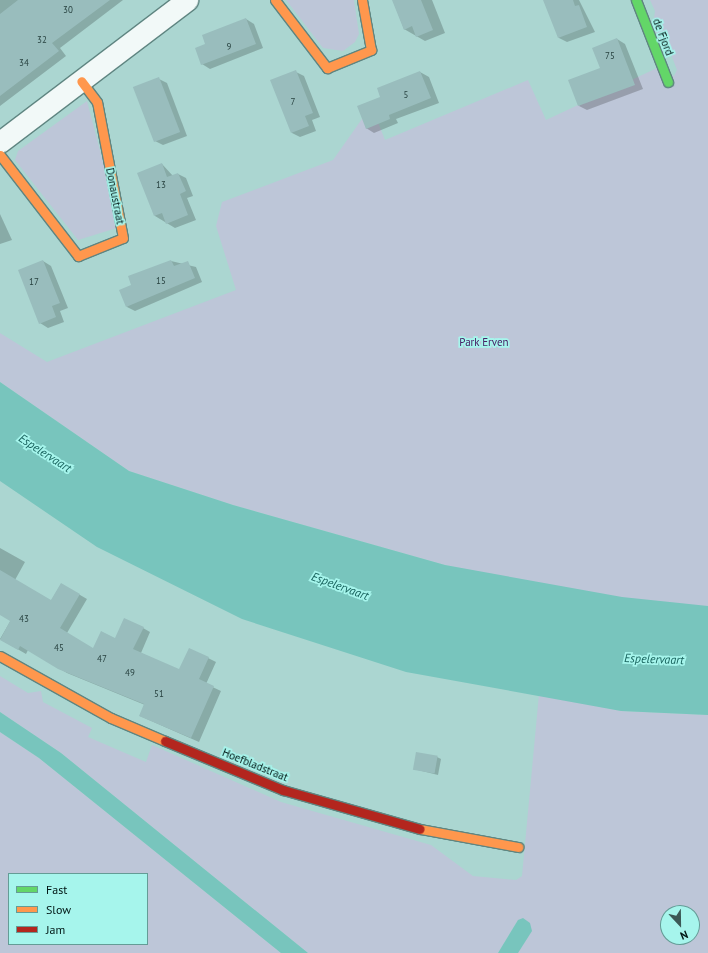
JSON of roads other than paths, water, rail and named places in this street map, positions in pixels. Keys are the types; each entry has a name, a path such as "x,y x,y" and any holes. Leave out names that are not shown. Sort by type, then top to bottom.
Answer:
{"street":[{"path":"0,142 187,0"},
{"path":"275,0 327,68 371,50 362,0"},
{"name":"de Fjord","path":"636,0 668,82"},
{"name":"Donaustraat","path":"0,155 78,256 123,238 97,102 81,81"},
{"name":"Hoefbladstraat","path":"0,656 111,718 276,787 406,826 518,847"}],"water":[{"name":"Espelervaart","path":"0,382 129,471 233,505 445,565 622,597 708,606 708,715 621,711 406,672 242,619 97,547 0,481"},
{"path":"0,712 61,753 308,953 281,953 39,758 0,732"},
{"path":"523,918 530,923 532,931 518,953 498,953 518,920"}],"park label":[{"name":"Park Erven","path":"484,342"}]}
